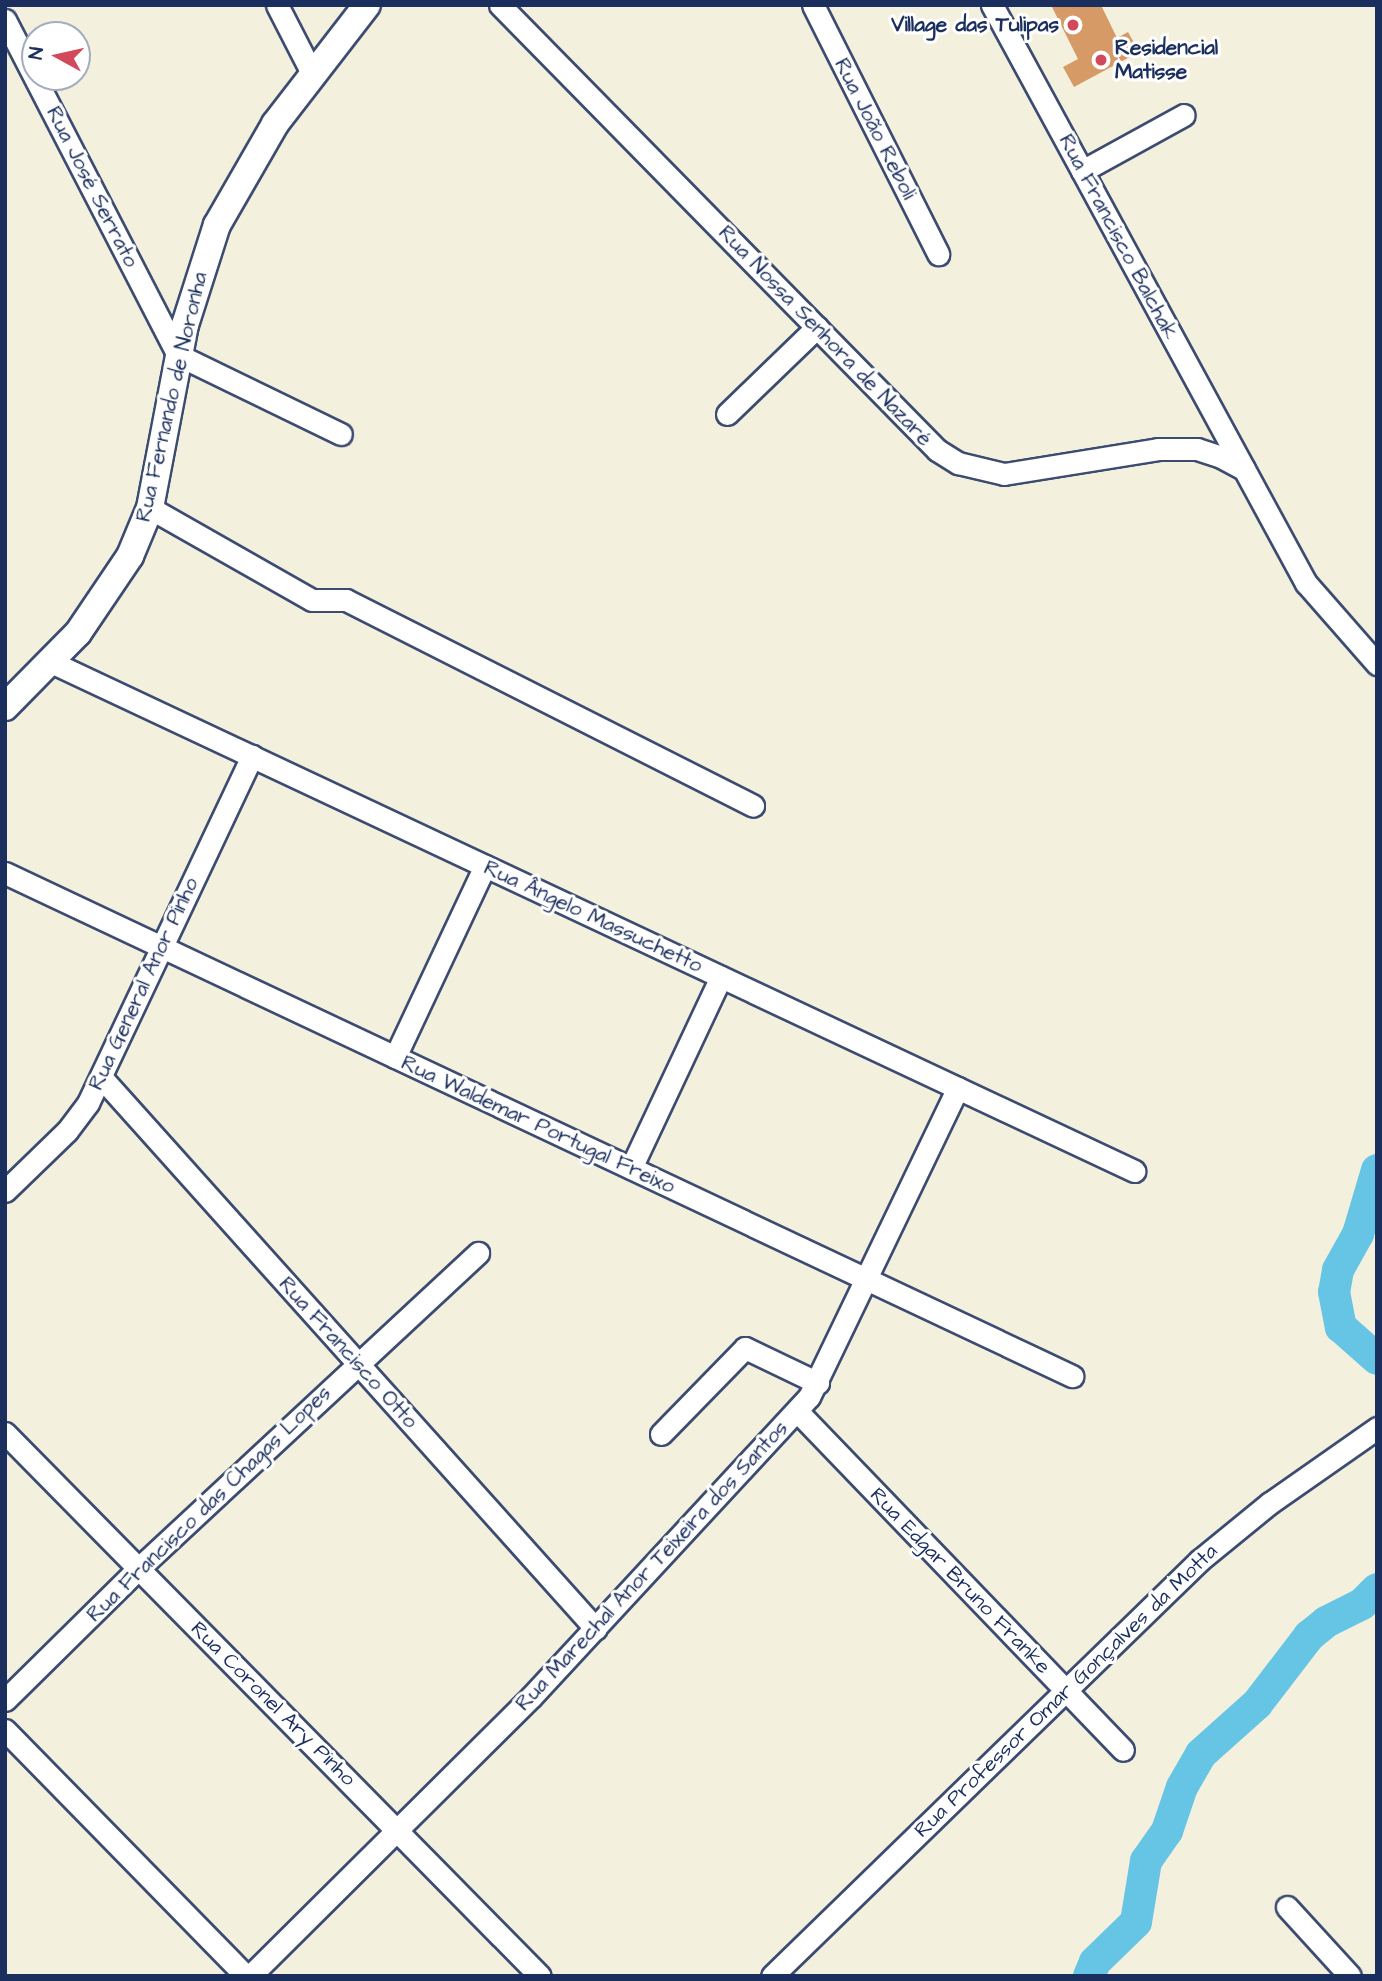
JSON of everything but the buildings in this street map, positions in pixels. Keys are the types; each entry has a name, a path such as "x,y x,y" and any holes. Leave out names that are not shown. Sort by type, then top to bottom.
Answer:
{"main road":[{"name":"Rua Fernando de Noronha","path":"5,706 51,662 115,583 150,508 178,355 193,292 217,225 256,153 367,5"}],"street":[{"path":"277,5 313,75"},
{"name":"Rua Nossa Senhora de Nazaré","path":"500,5 920,435 958,463 1004,474 1177,447 1197,449 1244,469"},
{"name":"Rua João Reboli","path":"813,5 938,254"},
{"name":"Rua Francisco Balchak","path":"992,5 1244,469"},
{"name":"Rua José Serrato","path":"5,20 178,355"},
{"path":"1082,171 1184,115"},
{"path":"727,414 817,327"},
{"path":"178,355 341,434"},
{"path":"1244,469 1306,583 1377,664"},
{"path":"150,508 312,600 346,600 753,806"},
{"name":"Rua Ângelo Massuchetto","path":"51,662 1134,1171"},
{"name":"Rua General Anor Pinho","path":"5,1191 79,1116 252,756"},
{"path":"395,1057 485,866"},
{"name":"Rua Waldemar Portugal Freixo","path":"5,873 1072,1376"},
{"path":"631,1168 721,977"},
{"name":"Rua Francisco Otto","path":"100,1077 596,1629"},
{"name":"Rua Marechal Anor Teixeira dos Santos","path":"248,1976 596,1629 797,1411 818,1383 958,1088"},
{"name":"Rua Francisco das Chagas Lopes","path":"5,1700 139,1568 357,1363 478,1254"},
{"path":"661,1434 745,1348 818,1383"},
{"name":"Rua Edgar Bruno Franke","path":"797,1411 1123,1750"},
{"name":"Rua Professor Omar Gonçalves da Motta","path":"772,1976 1219,1543 1377,1428"},
{"name":"Rua Coronel Ary Pinho","path":"5,1433 540,1976"},
{"path":"5,1730 248,1976"},
{"path":"1287,1907 1349,1976"}],"waterway":[{"path":"1377,1170 1358,1234 1338,1270 1334,1292 1341,1327 1377,1359"},
{"path":"1089,1976 1095,1962 1136,1922 1146,1861 1167,1831 1182,1787 1201,1754 1257,1704 1309,1636 1326,1622 1362,1604 1377,1589"}],"place":[{"name":"Village das Tulipas","path":"1073,25"},
{"name":"Residencial Matisse","path":"1101,60"}]}
